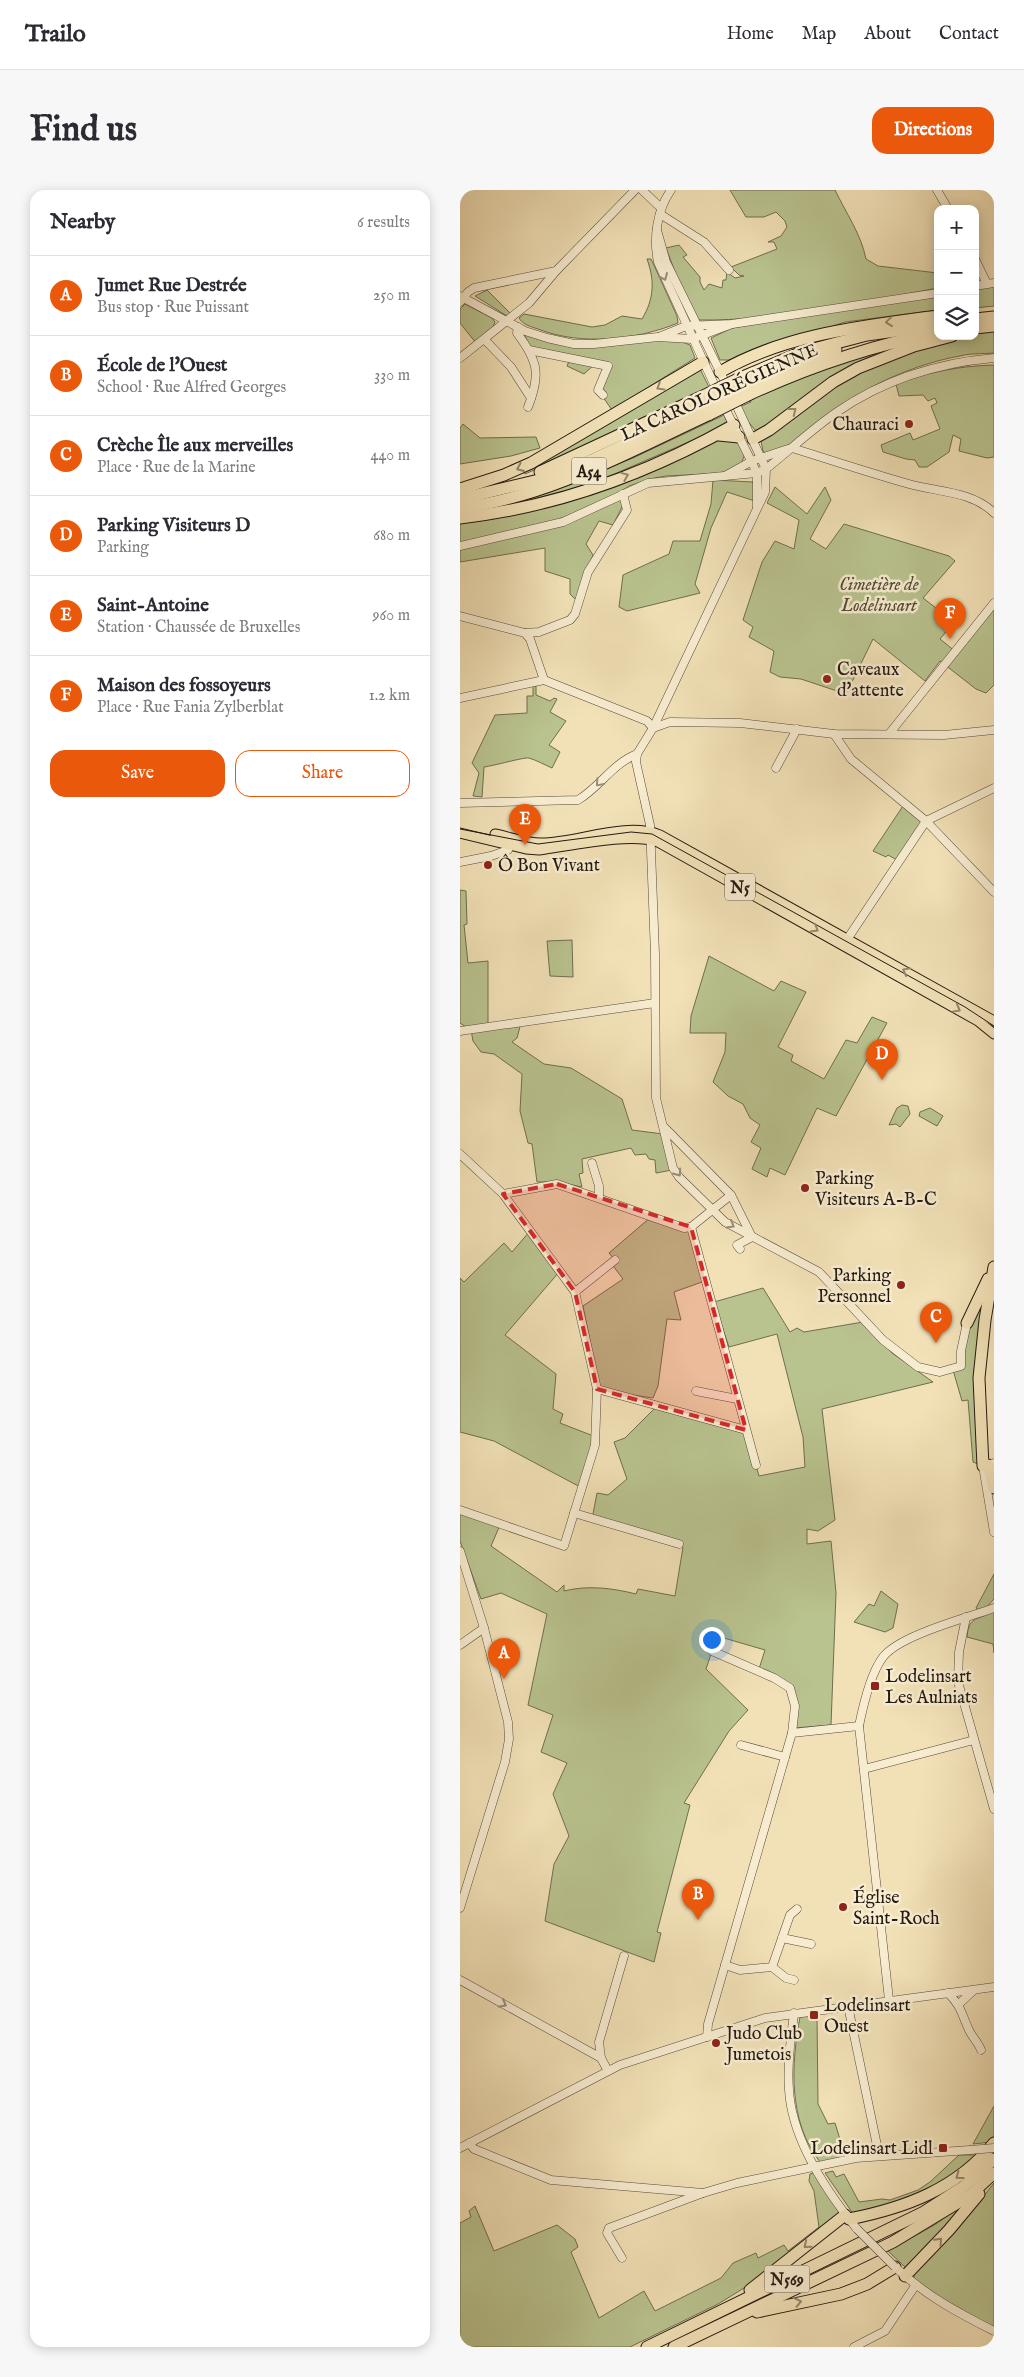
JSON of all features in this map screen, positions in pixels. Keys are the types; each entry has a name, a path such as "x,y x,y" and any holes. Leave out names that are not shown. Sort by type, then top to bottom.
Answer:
{"highway":[{"path":"718,368 837,331 934,317"},
{"name":"LA CAROLORÉGIENNE","path":"460,499 543,479 594,459 744,387 795,365 908,330 934,326"},
{"path":"979,328 994,326"},
{"name":"LA CAROLORÉGIENNE","path":"744,387 787,377 871,348 934,334"},
{"path":"753,439 769,430 833,382 858,368 914,346 937,340"},
{"path":"460,490 504,476 531,463 702,362"},
{"name":"LA CAROLORÉGIENNE","path":"460,508 502,500 552,485 596,467 706,406"},
{"path":"460,518 538,505 581,492 640,470 734,426"},
{"path":"718,435 739,437"},
{"path":"967,1323 986,1290 994,1267"},
{"path":"986,1290 979,1378 988,1465 994,1488"},
{"path":"717,2313 761,2283 847,2217 887,2211 930,2196 961,2175 994,2143"},
{"name":"N569","path":"647,2347 924,2212 963,2187 994,2159"},
{"path":"905,2276 949,2230 994,2174"},
{"name":"N569","path":"674,2347 894,2242 969,2196 994,2174"},
{"path":"734,2318 842,2294 867,2284 895,2268"}],"main road":[{"name":"N5","path":"460,826 511,841 526,849 539,850 650,835 703,866 994,1020"},
{"name":"N5","path":"460,833 511,841"},
{"name":"N5","path":"846,942 978,1021 994,1034"}],"street":[{"path":"460,358 485,340 532,300 556,271 635,190"},
{"path":"642,190 660,211 704,242 729,270"},
{"path":"671,190 660,211 656,253 661,272 702,362 752,461 756,473 758,499 755,516"},
{"path":"937,190 946,205"},
{"path":"657,230 666,262 766,469 766,492 653,728 637,754 636,762 650,835 656,1098 665,1127 673,1168 679,1177 725,1222 819,1272 883,1340 918,1367 940,1372 953,1370 961,1366 961,1351 967,1323"},
{"path":"979,265 990,284"},
{"path":"556,271 474,288 461,298 518,328 547,338 574,344 594,344 658,337 692,339 732,324"},
{"path":"985,275 994,273"},
{"path":"658,337 686,326 697,324 732,324 934,294"},
{"path":"518,328 517,333 529,350 536,367 537,378 528,406"},
{"path":"485,340 510,367 531,398"},
{"path":"529,350 608,366 598,390 603,395"},
{"path":"460,546 564,522 635,487 662,481 756,473 766,469 837,412 866,394 896,380 933,367 994,358"},
{"path":"702,362 718,368"},
{"path":"712,382 718,368"},
{"path":"734,426 737,418 737,408"},
{"path":"739,437 753,439"},
{"path":"724,477 761,457 792,448 913,485 974,499 994,513"},
{"path":"460,616 525,633 539,632 563,624 575,614 588,572 627,510 623,494"},
{"path":"889,734 994,603"},
{"path":"525,633 530,639 544,680"},
{"path":"460,698 544,680 647,721 653,728"},
{"path":"653,728 670,722 740,723 834,734 944,736 994,730"},
{"path":"776,768 797,729"},
{"path":"834,734 852,759 926,822 994,892"},
{"path":"460,802 578,800 591,792 611,769 637,754"},
{"path":"846,942 926,822 994,788"},
{"path":"460,862 491,856 508,850 511,841"},
{"path":"460,1031 655,1004"},
{"path":"665,1127 731,1195 752,1237"},
{"path":"460,1154 503,1194 575,1292 597,1390 595,1445 564,1546 460,1510"},
{"path":"592,1163 599,1186 599,1198"},
{"path":"503,1194 557,1184 684,1228 691,1227 731,1195"},
{"path":"691,1227 756,1465"},
{"path":"740,1248 737,1245 752,1237"},
{"path":"575,1292 615,1260"},
{"path":"597,1390 746,1430"},
{"path":"696,1391 737,1399"},
{"path":"988,1465 994,1532"},
{"path":"574,1513 679,1544"},
{"path":"460,1551 484,1628 508,1722 509,1739 505,1762 460,1908"},
{"path":"889,2000 859,1726 863,1705 881,1659 894,1647 939,1626 994,1608"},
{"path":"966,1617 959,1652 958,1682 994,1809"},
{"path":"460,1646 484,1628"},
{"path":"707,2037 708,2024 792,1733 795,1706 790,1688 774,1678 712,1651"},
{"path":"792,1733 859,1726"},
{"path":"864,1769 974,1740"},
{"path":"741,1744 785,1757"},
{"path":"772,1967 790,1915 797,1909"},
{"path":"782,1938 811,1944"},
{"path":"608,2071 601,2058 599,2042 624,1956"},
{"path":"725,1964 740,1970 772,1967 786,1978 794,1980"},
{"path":"460,1980 601,2058"},
{"path":"460,2148 608,2071 768,2017 994,1987"},
{"path":"959,2004 974,1990"},
{"path":"948,1993 959,2004 970,2033 976,2039 981,2050"},
{"path":"848,2006 879,2155"},
{"path":"794,2013 790,2047 789,2091 799,2133 815,2168 847,2217 895,2268 915,2286 947,2308 994,2331"},
{"path":"469,2143 474,2149 551,2180 703,2193"},
{"path":"622,2258 607,2233 609,2228 703,2193 737,2183 879,2155 994,2148"},
{"path":"854,2347 885,2330 915,2286"}],"highlighted area":[{"path":"557,1184 691,1227 746,1430 597,1389 575,1292 503,1194"}],"green space":[{"path":"730,190 835,190 857,232 866,259 878,266 934,273 934,289 789,314 699,320 682,290 666,248 679,245 687,255 683,257 700,277 704,290 709,284 722,288 727,272 735,278 744,276 739,275 731,267 777,249 774,242 768,242 781,236 787,227 785,221 776,212 764,217 746,217"},
{"path":"647,259 651,259 653,263 677,316 678,323 645,334 609,339 590,339 572,338 555,334 527,325 519,318 524,314 592,327 605,325 622,316 642,319 649,304 652,290 650,267"},
{"path":"994,286 994,306 979,308 979,288"},
{"path":"487,290 510,313 507,316 475,296"},
{"path":"934,294 934,311 845,322 733,360 720,360 711,338 732,328"},
{"path":"465,304 492,318 495,322 493,327 476,343 460,323 460,309"},
{"path":"994,329 994,353 968,354 926,364 892,377 845,403 794,443 768,455 763,451 760,436 737,408 751,402 748,395 890,347 848,367 802,400 867,364 934,338 934,340 979,340 979,331"},
{"path":"524,334 556,344 665,340 690,345 695,358 612,410 598,390 607,366 596,363 584,374 567,366 570,359 531,349"},
{"path":"994,365 994,457 987,458 959,451 961,439 953,435 949,452 927,467 919,467 915,460 883,452 881,445 910,433 913,440 940,429 931,406 937,403 935,398 928,401 923,395 899,396 896,384 944,370"},
{"path":"700,369 709,387 595,443 525,474 524,470"},
{"path":"724,415 728,425 568,494 488,511 633,458"},
{"path":"463,424 480,438 536,437 540,448 511,456 460,464 460,428"},
{"path":"721,437 737,441 745,454 741,464 724,473 666,476 649,479 629,486 611,498 554,521 460,544 460,523 528,512 561,502 626,478"},
{"path":"713,480 753,482 758,502 727,492 711,528 695,584 700,593 627,611 619,607 623,575 669,554 673,541 700,541 711,504"},
{"name":"Cimetière de Lodelinsart","path":"775,487 807,514 825,487 831,500 810,539 826,549 844,524 949,556 955,561 923,598 954,622 940,639 956,652 994,606 994,685 986,693 976,689 940,661 925,681 873,639 846,694 801,679 780,677 770,672 774,651 749,637 753,627 743,620 762,562 775,541 794,549 799,520 767,503"},
{"path":"623,494 624,503 613,525 599,521 586,544 593,555 577,601 570,594 570,579 545,571 545,548 460,562 460,546 551,525"},
{"path":"533,686 536,686 536,695 550,701 554,698 557,699 550,712 566,721 549,745 560,752 552,768 529,758 484,767 482,797 473,796 479,773 472,763 495,715 527,713 527,696 533,696"},
{"path":"903,806 923,821 897,860 888,855 886,857 873,851"},
{"path":"460,890 466,891 467,924 464,925 468,963 488,961 488,1024 466,1027 460,1023"},
{"path":"572,940 573,977 550,976 547,941"},
{"path":"709,956 774,991 781,981 806,992 778,1047 793,1055 791,1061 824,1079 846,1040 857,1043 872,1017 887,1023 836,1116 817,1108 785,1175 770,1168 767,1177 752,1169 761,1148 751,1142 760,1125 750,1118 743,1104 728,1096 713,1082 725,1052 726,1033 690,1033 691,1016"},
{"path":"521,1023 517,1038 512,1042 544,1064 571,1068 622,1099 632,1130 663,1134 672,1170 656,1173 655,1160 649,1159 646,1154 635,1155 631,1148 582,1159 583,1173 579,1174 582,1187 558,1182 537,1182 532,1144 528,1143 520,1111 522,1074 494,1054 481,1052 473,1041 471,1030"},
{"path":"902,1105 908,1106 910,1114 900,1127 896,1124 889,1125 897,1108"},
{"path":"930,1108 943,1116 937,1126 919,1116 920,1112"},
{"path":"652,1216 691,1227 702,1282 674,1292 681,1320 667,1319 658,1386 653,1398 600,1390 583,1306 623,1279 611,1263 615,1260 609,1253"},
{"path":"530,1231 560,1271 505,1335 556,1374 553,1409 563,1414 560,1423 596,1437 582,1488 494,1441 460,1432 460,1278 464,1282 504,1243 512,1252"},
{"path":"763,1288 790,1332 797,1328 804,1332 863,1322 892,1353 933,1382 822,1409 835,1520 818,1531 807,1529 807,1544 831,1541 836,1593 831,1725 794,1728 790,1688 759,1669 765,1650 717,1636 706,1669 748,1710 729,1731 684,1803 690,1805 657,1932 661,1933 654,1962 545,1921 554,1864 569,1836 553,1794 567,1763 541,1752 553,1715 528,1705 547,1614 501,1593 481,1599 460,1541 460,1513 500,1525 491,1546 557,1592 564,1585 564,1591 600,1588 636,1594 638,1589 675,1596 683,1547 679,1544 592,1519 597,1493 608,1495 627,1479 614,1442 625,1438 657,1406 746,1430 759,1476 805,1467 803,1437 777,1334 729,1347 714,1302"},
{"path":"985,1294 974,1383 978,1464 973,1462 968,1400 962,1401 953,1370 961,1366 970,1314"},
{"path":"994,1574 994,1599 984,1610 980,1611 976,1608"},
{"path":"881,1591 898,1604 893,1628 885,1632 854,1622 869,1604 874,1606"},
{"path":"994,1611 994,1653 993,1644 967,1637 972,1621"},
{"path":"817,2015 818,2104 828,2124 835,2123 846,2159 820,2162 802,2129 797,2111 794,2073 800,2017"},
{"path":"994,2106 994,2138 991,2142 973,2144"},
{"path":"959,2155 980,2155 936,2190 854,2215 825,2173 833,2171 836,2177 844,2174 859,2202 882,2199 890,2200 918,2190 930,2182"},
{"path":"814,2173 840,2214 744,2288 718,2304 630,2347 460,2347 460,2223 471,2217 469,2211 475,2206 494,2251 557,2225 575,2239 578,2247 571,2252 599,2318 644,2291 655,2311 721,2278 733,2263 756,2253 758,2258 784,2245 788,2251 819,2227 814,2191 809,2181 810,2174"},
{"path":"994,2183 994,2328 914,2282 914,2274 956,2231"},
{"path":"973,2201 906,2268 888,2251 936,2224 962,2205"}],"tram line":[{"path":"460,829 538,844 631,832 652,834 965,1007 994,1026"}],"place":[{"name":"Chauraci","path":"909,424"},
{"name":"Maison des fossoyeurs","path":"950,639"},
{"name":"Caveaux d'attente","path":"827,679"},
{"name":"Saint-Antoine","path":"525,845"},
{"name":"Ô Bon Vivant","path":"488,865"},
{"name":"Parking Visiteurs D","path":"882,1080"},
{"name":"Parking Visiteurs A-B-C","path":"805,1188"},
{"name":"Parking Personnel","path":"901,1285"},
{"name":"Crèche Île aux merveilles","path":"936,1343"},
{"name":"Jumet Rue Destrée","path":"504,1679"},
{"name":"Lodelinsart Les Aulniats","path":"875,1686"},
{"name":"Église Saint-Roch","path":"843,1907"},
{"name":"École de l'Ouest","path":"698,1920"},
{"name":"Lodelinsart Ouest","path":"814,2015"},
{"name":"Judo Club Jumetois","path":"716,2043"},
{"name":"Lodelinsart Lidl","path":"943,2148"}]}
